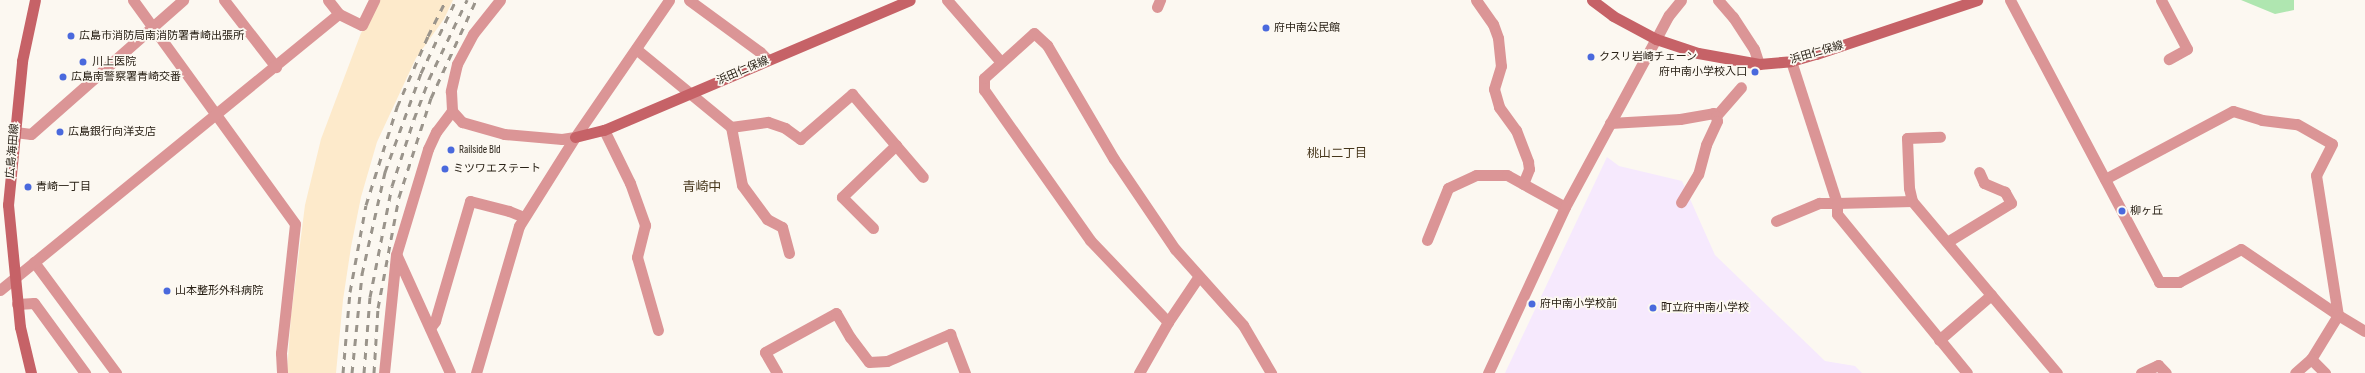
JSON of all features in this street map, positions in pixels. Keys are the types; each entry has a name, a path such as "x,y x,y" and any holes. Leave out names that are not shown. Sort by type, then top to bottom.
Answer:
{"main road":[{"name":"広島海田線","path":"31,373 17,304 8,205 22,60 36,0"},
{"name":"浜田仁保線","path":"575,137 604,130 910,0"},
{"name":"浜田仁保線","path":"1592,0 1613,16 1656,39 1698,53 1759,64 1791,61 1977,0"}],"street":[{"path":"133,0 295,224 281,353 282,373"},
{"path":"15,132 31,134 183,0"},
{"path":"224,0 276,67"},
{"path":"328,0 339,14 362,25 374,0"},
{"path":"500,0 473,34 458,64 451,91 452,111 462,122 504,134 562,139 575,137"},
{"path":"476,373 519,226 575,137 669,0"},
{"path":"689,0 760,52 768,60"},
{"path":"947,0 1000,62"},
{"path":"1476,0 1493,24 1498,38 1501,66 1494,89 1499,107 1516,130 1528,162 1529,169 1523,184"},
{"path":"1488,373 1565,207 1669,15 1681,0"},
{"path":"2010,0 2159,282 2179,282 2241,249 2338,315 2365,331"},
{"path":"2161,0 2187,49 2169,59"},
{"path":"1724,2 1754,49 1759,64"},
{"path":"0,290 276,67 339,14"},
{"path":"1168,322 1090,240 984,90 984,78 1034,33 1047,45 1114,159 1175,249 1243,324 1271,373"},
{"path":"636,49 731,127 742,185 767,219 782,228 789,252"},
{"path":"1791,61 1837,203 1837,214 1967,373"},
{"path":"1681,202 1698,174 1706,145 1717,121 1716,116 1742,87"},
{"path":"731,127 768,122 785,128 800,139 852,94 923,178"},
{"path":"384,373 387,311 396,256 428,149 436,132 452,111"},
{"path":"2105,179 2233,112 2262,120 2297,124 2332,144 2316,175 2338,315 2311,359 2295,373"},
{"path":"1610,123 1680,119 1712,113 1716,116"},
{"path":"604,130 630,183 645,225 637,257 658,330"},
{"path":"1940,137 1907,138 1909,188 1912,201 2057,373"},
{"path":"873,228 842,197 896,145"},
{"path":"1947,242 2011,204 2005,192 1984,183 1979,172"},
{"path":"1427,240 1448,188 1476,175 1507,175 1565,207"},
{"path":"430,328 435,321 470,201 509,211 524,217"},
{"path":"1776,220 1819,203 1912,201"},
{"path":"396,256 450,373"},
{"path":"34,262 116,373"},
{"path":"1139,373 1168,322 1199,276"},
{"path":"1939,340 1991,295"},
{"path":"17,304 34,303 85,373"},
{"path":"777,373 765,352 836,313 850,337 870,362 886,361 950,334 965,373"},
{"path":"2311,359 2325,373"},
{"path":"2142,373 2158,365 2166,373"}],"shaded area":[{"path":"380,0 453,0 444,19 416,58 377,142 361,197 351,247 343,300 336,373 287,373 291,316 305,205 321,139 361,33"},
{"name":"町立府中南小学校","path":"1607,157 1619,166 1682,181 1715,255 1825,361 1855,366 1862,373 1505,373"}],"green space":[{"path":"2241,0 2294,0 2294,10 2275,14"}],"railway":[{"path":"343,373 350,292 366,205 397,107 428,36 446,0"},
{"path":"352,373 362,274 385,172 421,73 456,0"},
{"path":"364,373 370,297 392,186 429,79 467,0"},
{"path":"374,373 378,308 399,197 431,98 476,0"}],"place":[{"name":"府中南公民館","path":"1266,28"},
{"name":"広島市消防局南消防署青崎出張所","path":"71,36"},
{"name":"クスリ岩崎チェーン","path":"1591,57"},
{"name":"川上医院","path":"83,62"},
{"name":"府中南小学校入口","path":"1755,72"},
{"name":"広島南警察署青崎交番","path":"63,77"},
{"name":"広島銀行向洋支店","path":"60,132"},
{"name":"Railside Bld","path":"451,150"},
{"name":"ミツワエステート","path":"445,169"},
{"name":"青崎一丁目","path":"28,187"},
{"name":"柳ヶ丘","path":"2122,211"},
{"name":"山本整形外科病院","path":"167,291"},
{"name":"府中南小学校前","path":"1532,304"},
{"name":"町立府中南小学校","path":"1653,308"}],"district":[{"name":"桃山二丁目","path":"1337,154"},
{"name":"青崎中","path":"702,187"}]}
